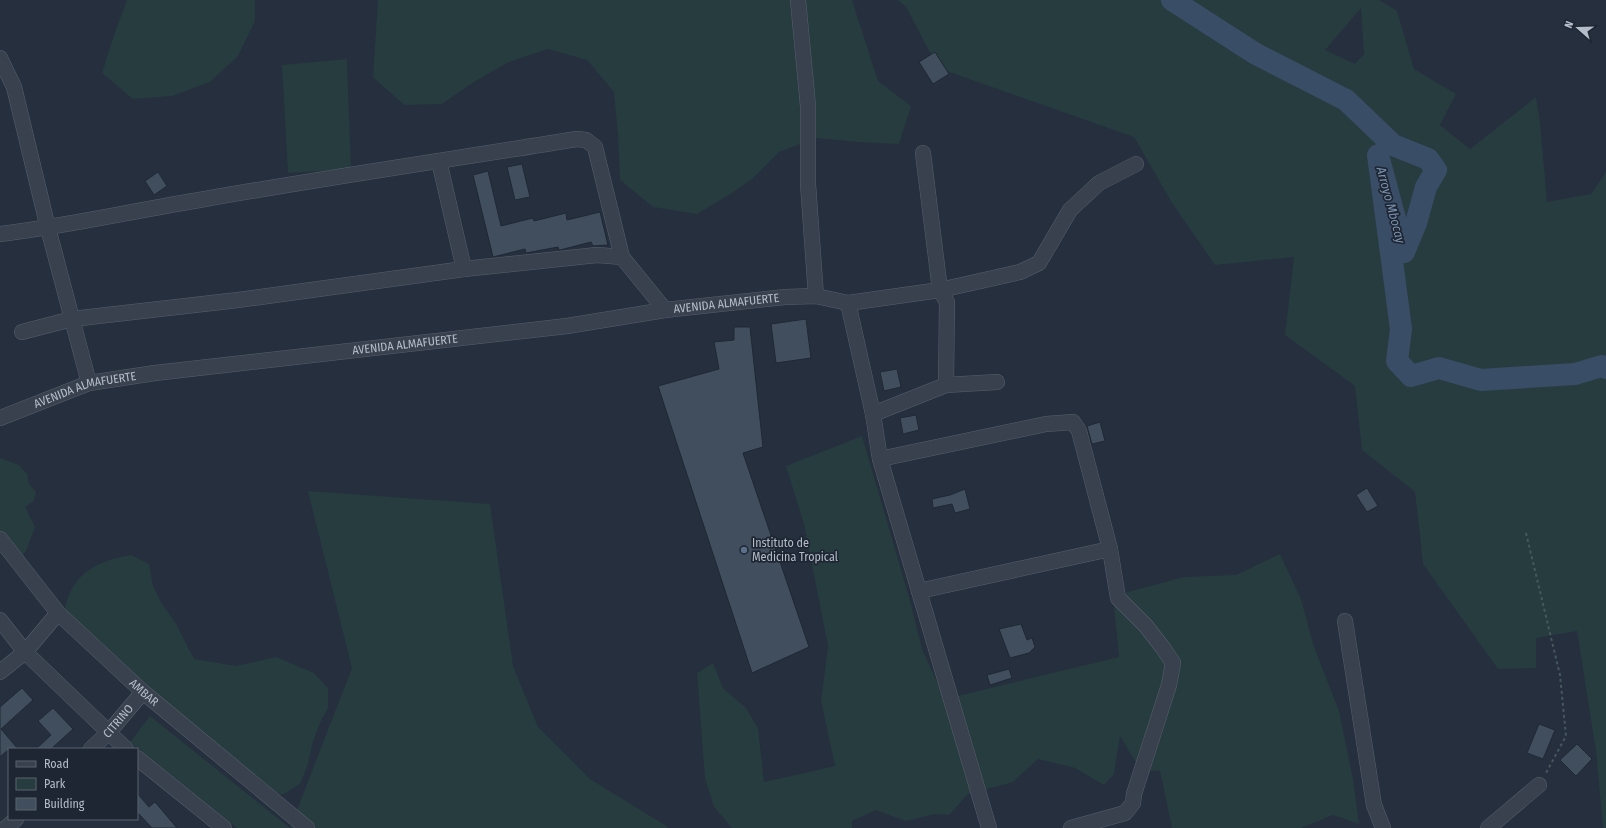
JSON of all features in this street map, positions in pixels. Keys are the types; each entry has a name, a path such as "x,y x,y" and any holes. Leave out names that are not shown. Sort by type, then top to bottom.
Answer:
{"street":[{"path":"798,0 808,106 808,184 816,296"},
{"path":"0,58 14,87 48,228 89,383"},
{"path":"0,234 48,228 122,213 227,195 577,139 586,140 595,147 622,257 665,310"},
{"path":"922,153 940,290 947,302 946,385"},
{"path":"439,161 464,269"},
{"path":"989,828 880,459 873,414 848,303 940,290 1020,272 1039,263 1070,210 1098,183 1136,164"},
{"path":"22,332 72,319 238,300 464,269 597,255 622,257"},
{"name":"AVENIDA ALMAFUERTE","path":"0,418 89,383 155,373 567,326 665,310 816,296 848,303"},
{"path":"873,414 946,385 997,382"},
{"path":"880,459 1046,424 1073,422 1079,431 1110,549 1118,598 1146,626 1173,663 1169,685 1134,794 1133,803 1125,813 1071,828"},
{"name":"AMBAR","path":"0,539 24,567 58,613 143,692 307,828"},
{"path":"919,591 1110,549"},
{"path":"0,672 25,652 58,613"},
{"path":"0,620 25,652 125,748"},
{"path":"1345,621 1374,805 1383,828"},
{"name":"CITRINO","path":"92,748 108,733 143,692"},
{"path":"138,759 224,828"},
{"path":"1488,828 1540,785"}],"path":[{"path":"1526,533 1560,675 1566,736 1540,785"}],"green space":[{"path":"127,0 255,0 255,21 238,56 210,82 172,96 133,99 102,73"},
{"path":"378,0 852,0 878,81 911,106 899,144 816,138 779,152 752,179 697,214 653,207 620,180 614,92 587,60 548,49 509,62 474,82 442,104 404,105 373,77"},
{"path":"898,0 1379,0 1397,11 1414,69 1456,94 1440,125 1470,149 1536,97 1540,122 1547,202 1591,194 1606,172 1606,828 1603,828 1596,751 1577,631 1536,638 1536,668 1498,669 1423,564 1415,492 1362,450 1355,386 1285,335 1294,257 1215,265 1172,203 1134,137 938,68 906,7","holes":["1361,8 1364,54 1355,64 1325,50"]},
{"path":"347,59 351,169 288,173 282,65"},
{"path":"862,436 909,597 922,649 945,699 1119,657 1113,596 1184,577 1236,575 1280,554 1301,599 1313,644 1339,711 1353,779 1359,824 1333,815 1301,828 1172,828 1160,771 1140,770 1120,736 1114,774 1104,785 1075,768 1038,759 1013,782 968,794 949,815 935,814 906,821 876,810 852,821 852,828 732,828 714,807 705,778 697,673 713,663 723,688 746,708 758,728 764,782 835,766 821,701 828,646 804,524 786,466"},
{"path":"0,458 19,465 27,474 29,484 36,492 34,501 25,507 35,527 26,551 20,559 0,535"},
{"path":"308,491 490,504 513,666 538,727 590,779 668,827 290,828 352,668"},
{"path":"131,555 149,564 153,586 162,604 175,622 194,659 236,666 276,657 314,673 328,688 328,708 319,725 312,745 308,764 300,784 282,795 264,785 63,626 65,607 70,593 75,583 82,575 99,564"},
{"path":"150,716 290,828 237,828 130,742"}],"building":[{"path":"935,52 949,74 933,84 919,62"},
{"path":"522,164 530,197 515,200 507,167"},
{"path":"488,171 501,226 533,218 534,221 566,213 567,220 600,212 608,245 593,246 591,242 560,250 558,247 526,253 525,249 493,257 473,175"},
{"path":"158,172 167,186 154,195 145,181"},
{"path":"806,319 811,358 776,363 771,324"},
{"name":"Instituto de Medicina Tropical","path":"734,327 750,327 763,447 743,453 809,647 752,673 658,386 719,369 714,342 734,340"},
{"path":"897,369 901,387 884,391 880,372"},
{"path":"916,415 919,430 903,434 900,418"},
{"path":"1100,422 1105,441 1092,444 1087,426"},
{"path":"1367,488 1378,506 1367,512 1356,495"},
{"path":"965,489 970,509 955,513 952,504 933,508 932,499 950,495"},
{"path":"1021,624 1027,640 1032,638 1035,647 1029,653 1010,658 999,629"},
{"path":"1009,669 1012,678 990,685 987,675"},
{"path":"22,688 33,700 1,729 17,748 8,748 8,750 0,757 0,707"},
{"path":"53,708 73,729 52,748 37,748 51,735 38,721"},
{"path":"1539,724 1555,730 1543,759 1527,753"},
{"path":"1577,744 1592,759 1576,776 1560,760"},
{"path":"138,794 149,807 155,802 177,828 152,828 138,813"}],"waterway":[{"name":"Arroyo Mbocay","path":"1172,0 1256,54 1346,100 1393,145 1428,159 1436,170 1426,187 1416,223 1404,252 1378,155 1401,329 1397,361 1411,376 1439,368 1481,380 1575,374 1602,366 1606,368"}],"place":[{"name":"Instituto de Medicina Tropical","path":"744,550"}]}
